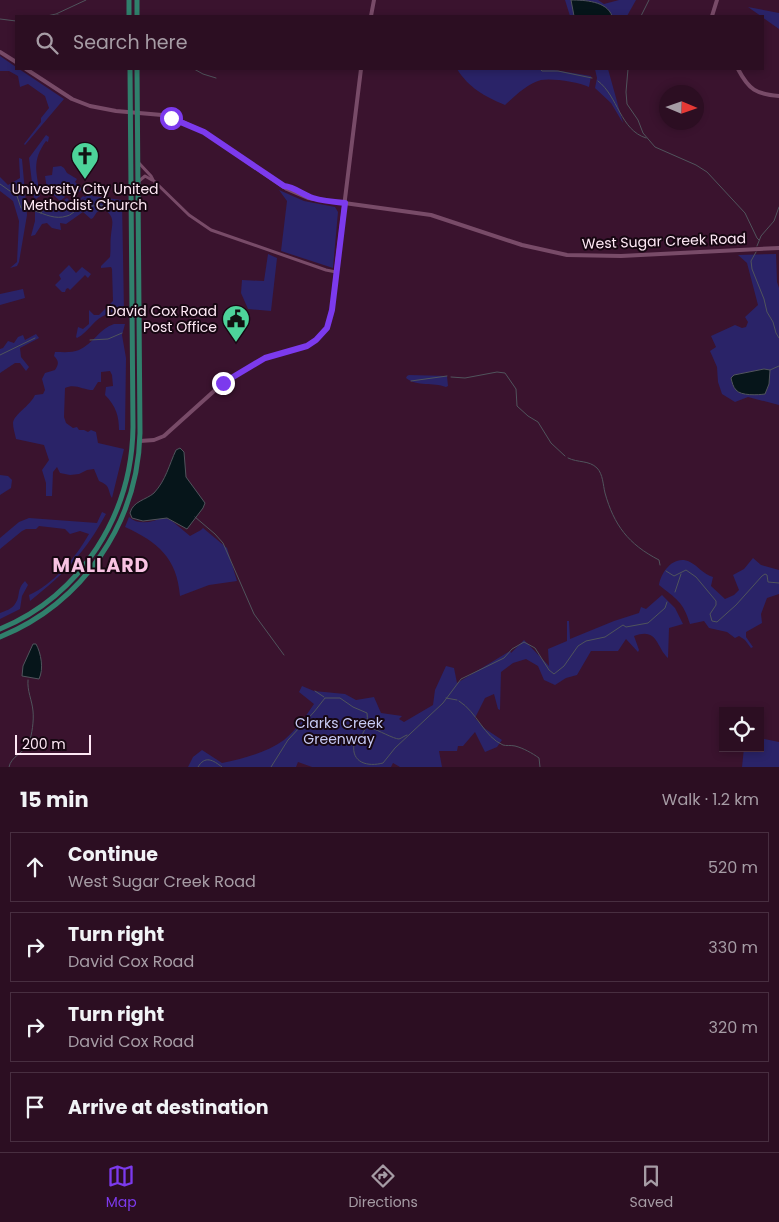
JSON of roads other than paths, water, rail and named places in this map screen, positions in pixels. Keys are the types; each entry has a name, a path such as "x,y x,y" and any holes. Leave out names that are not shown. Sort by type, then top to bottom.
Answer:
{"main road":[{"path":"129,0 129,15"},
{"path":"137,0 137,15"},
{"path":"371,15 374,0"},
{"path":"712,15 717,0"},
{"path":"0,52 15,61"},
{"name":"West Sugar Creek Road","path":"28,70 72,99 96,108 167,116 196,128 284,186 300,195 325,201 436,217 522,245 560,254 622,256 779,248"},
{"path":"0,629 26,616 50,600 70,582 94,554 110,526 123,494 131,462 133,380 130,70"},
{"path":"0,638 42,615 60,601 96,563 115,533 127,504 136,472 140,441 137,70"},
{"path":"133,380 136,438 140,441 154,440 164,436 215,390 268,357 307,346 316,340 327,328 333,307 361,70"},
{"path":"739,70 746,84 756,91 779,96"},
{"path":"127,504 136,448 136,444 133,441"}],"street":[{"path":"138,162 153,180 189,215 212,230 248,244 336,272"},
{"path":"138,182 145,176 153,180"}],"waterway":[{"path":"52,15 86,0"},
{"path":"642,15 649,0"},
{"path":"0,19 15,21"},
{"path":"196,70 216,78"},
{"path":"541,70 558,71 592,78"},
{"path":"628,70 627,104 638,120 643,133 655,147 696,165 707,172 745,213 759,240"},
{"path":"598,81 605,87 630,128 646,138"},
{"path":"0,184 17,196 21,208"},
{"path":"41,213 45,205"},
{"path":"35,211 50,216 63,217 91,206 117,208"},
{"path":"757,246 761,236 774,221 779,207"},
{"path":"756,252 751,261 752,269 767,312 779,338"},
{"path":"90,340 108,339 122,333"},
{"path":"0,355 35,338"},
{"path":"770,370 779,366"},
{"path":"451,377 465,378 497,372 505,373 516,389 517,406 538,422 551,443 565,456"},
{"path":"411,381 447,376"},
{"path":"568,458 594,465 599,470 605,493 618,524 631,540 648,554 659,560 660,565"},
{"path":"195,517 223,543 254,614 284,655"},
{"path":"666,571 674,576 686,570 696,577 716,601 716,605 710,614 712,621 717,622 765,574 767,575 768,582 779,583"},
{"path":"675,592 681,574"},
{"path":"271,767 288,740 325,698 340,698 353,707 367,713 365,730 354,744 355,756 366,764 383,763 395,748 443,703 461,679 504,658 512,649 524,642 535,648 549,670 554,674 564,666 578,646 586,641 605,637 623,625 626,627 648,623 665,608 667,602"},
{"path":"9,767 12,760 27,746 31,736 33,715 28,680"},
{"path":"315,691 324,697"},
{"path":"446,698 457,700"},
{"path":"459,701 471,711 496,741 503,745 521,748 539,758 540,767"},
{"path":"369,724 371,728 397,739 407,735"},
{"path":"198,767 206,760 215,762 222,767"}],"place":[{"name":"University City United Methodist Church","path":"85,180"},
{"name":"David Cox Road Post Office","path":"236,343"}],"district":[{"name":"MALLARD","path":"101,565"}],"park label":[{"name":"Clarks Creek Greenway","path":"339,732"}]}
